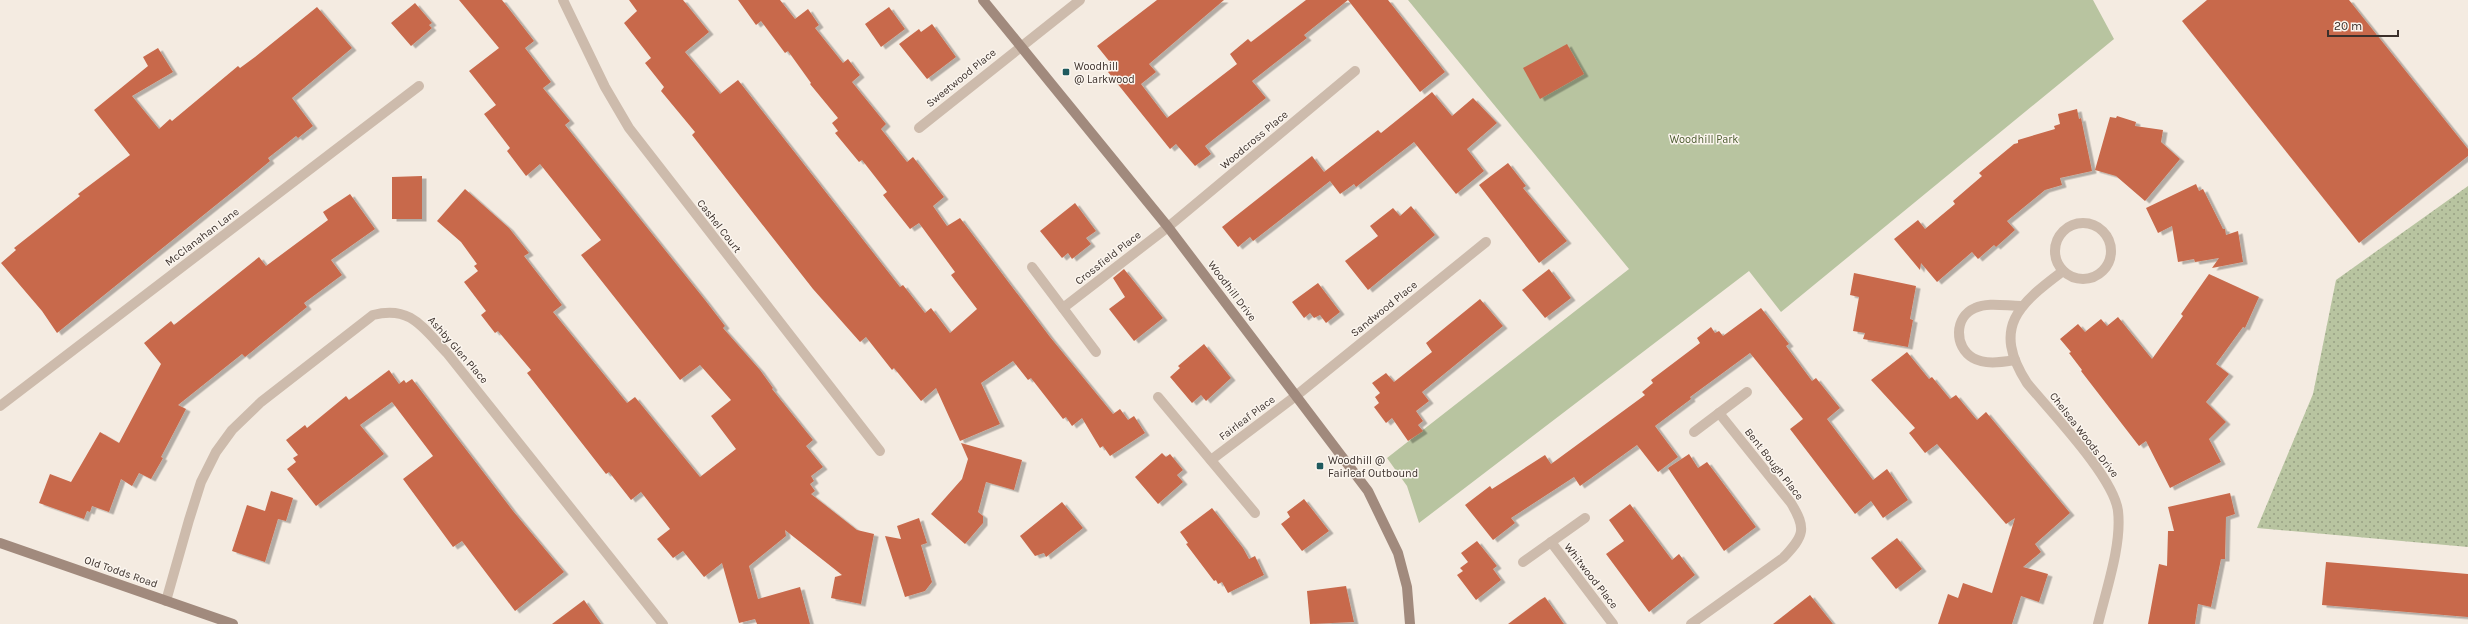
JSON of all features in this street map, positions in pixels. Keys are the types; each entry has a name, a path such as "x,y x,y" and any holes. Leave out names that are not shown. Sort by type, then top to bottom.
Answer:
{"street":[{"name":"Cashel Court","path":"563,0 604,87 629,128 880,451"},
{"name":"Woodhill Drive","path":"983,0 1019,47 1168,227 1297,395 1368,491 1384,520 1398,553 1407,587 1410,624"},
{"name":"Sweetwood Place","path":"919,128 1080,0"},
{"name":"Woodcross Place","path":"1168,227 1355,71"},
{"name":"McClanahan Lane","path":"0,406 419,86"},
{"path":"2089,224 2104,232 2110,241 2111,250 2110,260 2106,269 2089,279 2070,276 2063,271 2058,263 2056,246 2064,231 2076,225 2089,224"},
{"name":"Crossfield Place","path":"1063,308 1168,227"},
{"name":"Sandwood Place","path":"1297,395 1486,242"},
{"path":"1032,267 1096,352"},
{"name":"Chelsea Woods Drive","path":"2063,271 2030,296 2021,306 2012,328 2012,351 2016,367 2027,383 2102,473 2114,494 2118,510 2118,539 2098,624"},
{"path":"2015,360 1993,362 1974,358 1961,345 1959,328 1967,313 1975,308 1992,305 2021,306"},
{"name":"Ashby Glen Place","path":"166,601 201,482 216,452 232,430 261,402 373,315 387,312 406,313 418,322 447,353 664,624"},
{"path":"1694,432 1746,392"},
{"name":"Fairleaf Place","path":"1211,460 1297,395"},
{"path":"1158,397 1255,513"},
{"name":"Bent Bough Place","path":"1691,624 1783,558 1796,544 1802,532 1800,519 1790,503 1718,413"},
{"path":"1523,562 1585,518"},
{"name":"Whitwood Place","path":"1550,542 1613,624"},
{"name":"Old Todds Road","path":"0,543 233,624"}],"green space":[{"name":"Woodhill Park","path":"1408,0 2093,0 2114,39 1781,312 1749,271 1419,523 1407,486 1387,458 1629,269"},
{"path":"2468,186 2468,547 2257,528 2313,394 2336,280"}],"building":[{"path":"459,0 502,0 534,41 525,48 551,82 543,88 570,121 565,125 705,300 725,326 723,328 760,370 773,388 772,389 813,440 806,446 823,467 811,476 814,481 810,484 815,491 811,494 857,530 874,534 861,604 831,598 835,577 842,575 785,530 786,536 749,566 758,599 800,587 810,624 757,624 755,619 739,623 722,563 704,577 683,551 673,558 657,539 670,529 641,492 631,500 609,472 606,474 527,373 531,370 498,331 495,333 481,315 486,311 464,282 478,271 474,266 477,264 461,242 437,221 465,189 509,228 529,253 524,256 562,305 553,312 627,403 635,397 700,477 736,449 711,416 731,400 700,365 680,380 581,255 601,240 540,164 526,176 507,151 510,148 484,114 496,105 469,71 499,48"},
{"path":"629,0 683,0 709,32 685,52 720,94 738,80 900,287 903,285 925,313 931,308 950,333 977,309 951,275 955,272 919,223 910,229 883,195 887,192 862,160 859,162 835,133 838,131 832,123 838,118 810,84 811,83 788,51 785,53 761,21 756,25 738,0 780,0 795,19 808,9 819,25 815,28 843,63 848,59 860,75 852,82 886,124 881,129 907,162 913,157 944,197 933,206 947,226 960,218 1050,337 1113,414 1120,409 1128,420 1134,416 1145,433 1110,456 1103,446 1100,448 1082,418 1072,426 1066,417 1063,419 1031,378 1028,380 1013,361 981,383 1000,424 960,441 936,388 921,401 894,368 892,370 866,337 860,342 813,289 692,135 695,132 661,91 664,87 645,63 651,58 624,23 637,11"},
{"path":"1157,0 1224,0 1149,64 1156,72 1141,84 1167,118 1237,64 1230,54 1248,39 1251,42 1306,0 1348,0 1304,35 1307,38 1252,81 1266,98 1205,146 1211,154 1195,166 1176,144 1170,149 1108,72 1114,67 1097,46"},
{"path":"1348,0 1388,0 1445,72 1420,92"},
{"path":"2207,0 2349,0 2468,149 2468,156 2359,243 2182,21"},
{"path":"415,3 432,23 429,25 432,28 411,46 391,23"},
{"path":"317,7 352,48 292,98 313,126 298,138 296,136 268,158 270,161 57,333 42,311 1,263 16,250 14,248 80,196 78,194 130,155 94,110 148,66 143,57 158,48 173,72 132,96 159,129 170,119 172,121 238,66 240,68 255,57"},
{"path":"889,7 905,29 881,47 865,24"},
{"path":"932,24 956,57 927,79 899,44 919,29 921,32"},
{"path":"1567,44 1584,74 1540,99 1523,68"},
{"path":"1432,92 1452,116 1473,98 1497,123 1467,149 1484,171 1456,194 1414,142 1356,187 1354,184 1340,194 1330,181 1253,241 1250,237 1238,247 1222,227 1312,156 1324,172 1378,130 1381,133"},
{"path":"2077,109 2079,119 2081,118 2092,171 2060,178 2062,185 2045,190 2007,221 2015,230 1996,247 1994,245 1978,259 1972,252 1937,282 1921,263 1920,270 1894,239 1918,220 1925,229 1955,204 1953,201 1982,176 1979,173 2014,144 2018,143 2018,140 2055,129 2054,126 2060,124 2058,114"},
{"path":"2117,116 2136,122 2135,126 2163,130 2161,142 2180,159 2145,201 2116,176 2095,170 2110,117 2116,118"},
{"path":"1508,163 1526,186 1523,188 1567,241 1539,263 1479,185"},
{"path":"422,176 422,219 392,219 392,177"},
{"path":"2196,184 2199,191 2203,189 2223,229 2225,229 2226,235 2238,231 2243,262 2212,268 2219,258 2195,262 2194,259 2178,262 2172,226 2158,233 2146,208"},
{"path":"350,194 375,229 331,260 342,275 304,303 307,307 245,357 242,354 178,405 186,409 161,457 163,458 151,479 139,473 132,486 121,479 109,512 92,506 90,512 87,511 84,519 39,503 50,474 71,482 100,432 119,443 161,364 144,343 171,321 174,325 259,257 266,266 328,220 323,212"},
{"path":"1075,203 1096,231 1086,238 1091,244 1072,259 1068,253 1062,258 1040,231"},
{"path":"1411,206 1435,235 1368,290 1345,261 1378,236 1370,226 1393,208 1400,216"},
{"path":"1124,269 1163,318 1134,341 1109,309 1125,297 1113,278"},
{"path":"1549,269 1571,298 1545,318 1522,290"},
{"path":"1854,273 1916,286 1910,319 1913,320 1908,347 1863,339 1865,333 1853,331 1859,297 1850,295"},
{"path":"2209,274 2259,297 2245,328 2243,327 2216,364 2229,374 2206,402 2226,422 2209,439 2221,462 2170,488 2146,441 2139,446 2081,371 2082,370 2069,353 2071,352 2060,339 2078,324 2085,332 2101,319 2107,326 2118,317 2152,359 2183,316 2181,314"},
{"path":"1318,283 1340,312 1326,323 1320,315 1314,318 1310,313 1304,318 1292,302"},
{"path":"1480,299 1503,326 1422,392 1429,401 1416,411 1423,421 1418,425 1423,431 1408,441 1392,418 1386,423 1374,407 1379,403 1375,397 1380,393 1372,383 1386,373 1394,382 1432,352 1426,343"},
{"path":"1761,308 1789,344 1786,346 1812,381 1816,378 1840,408 1827,419 1873,480 1887,469 1908,500 1883,518 1871,501 1855,514 1790,429 1803,419 1750,353 1690,397 1691,399 1655,426 1678,457 1658,472 1637,445 1580,486 1574,477 1511,518 1515,523 1493,540 1465,505 1490,486 1492,489 1545,455 1551,464 1645,395 1642,392 1653,383 1651,380 1700,343 1697,338 1711,327 1715,333 1719,331 1723,336"},
{"path":"1204,344 1231,378 1206,401 1201,395 1192,403 1170,377 1180,368 1178,366"},
{"path":"1907,352 1929,379 1932,377 1950,399 1956,395 1977,420 1986,412 2070,513 2035,544 2041,552 2023,567 2048,574 2039,602 2021,596 2012,624 1938,624 1948,594 1958,598 1963,583 1992,593 2015,518 2006,524 1937,444 1925,453 1909,433 1915,428 1871,380"},
{"path":"389,370 399,384 404,380 406,383 412,379 513,511 564,572 515,611 462,541 453,547 403,479 433,456 392,402 360,425 384,454 316,506 287,469 296,462 293,458 298,455 286,440 305,425 307,428 346,396 349,400"},
{"path":"961,443 1022,460 1014,490 986,482 978,512 983,516 983,523 965,544 931,514 962,479 968,459"},
{"path":"1162,453 1166,457 1170,454 1183,470 1177,475 1183,482 1158,504 1135,477"},
{"path":"1689,454 1698,468 1707,462 1756,527 1724,551 1668,468"},
{"path":"271,491 293,498 286,521 278,519 265,562 232,551 247,505 265,511"},
{"path":"2230,493 2235,514 2226,517 2225,559 2221,559 2211,607 2198,604 2195,624 2148,624 2159,564 2167,566 2168,531 2174,531 2168,507"},
{"path":"1304,499 1329,531 1302,551 1281,524 1290,517 1287,512"},
{"path":"1062,502 1083,528 1046,557 1044,553 1035,556 1020,536"},
{"path":"1630,504 1672,560 1679,554 1695,575 1649,612 1606,554 1624,541 1609,520"},
{"path":"1212,508 1243,548 1249,559 1255,556 1264,575 1228,593 1222,582 1218,584 1216,580 1214,581 1186,544 1188,543 1180,532"},
{"path":"919,518 927,543 921,545 932,582 925,591 905,597 885,536 901,539 897,526"},
{"path":"1897,538 1922,569 1896,589 1871,558"},
{"path":"1477,541 1497,566 1493,569 1501,580 1476,600 1457,575 1463,571 1460,568 1468,562 1461,553"},
{"path":"2326,562 2468,574 2468,617 2322,605"},
{"path":"1346,586 1354,622 1310,624 1307,591"},
{"path":"1810,595 1833,624 1773,624"},
{"path":"1545,597 1564,624 1508,624 1540,600"},
{"path":"584,600 601,624 552,624"}],"place":[{"name":"Woodhill @ Larkwood","path":"1066,72"},
{"name":"Woodhill @ Fairleaf Outbound","path":"1320,466"}]}
